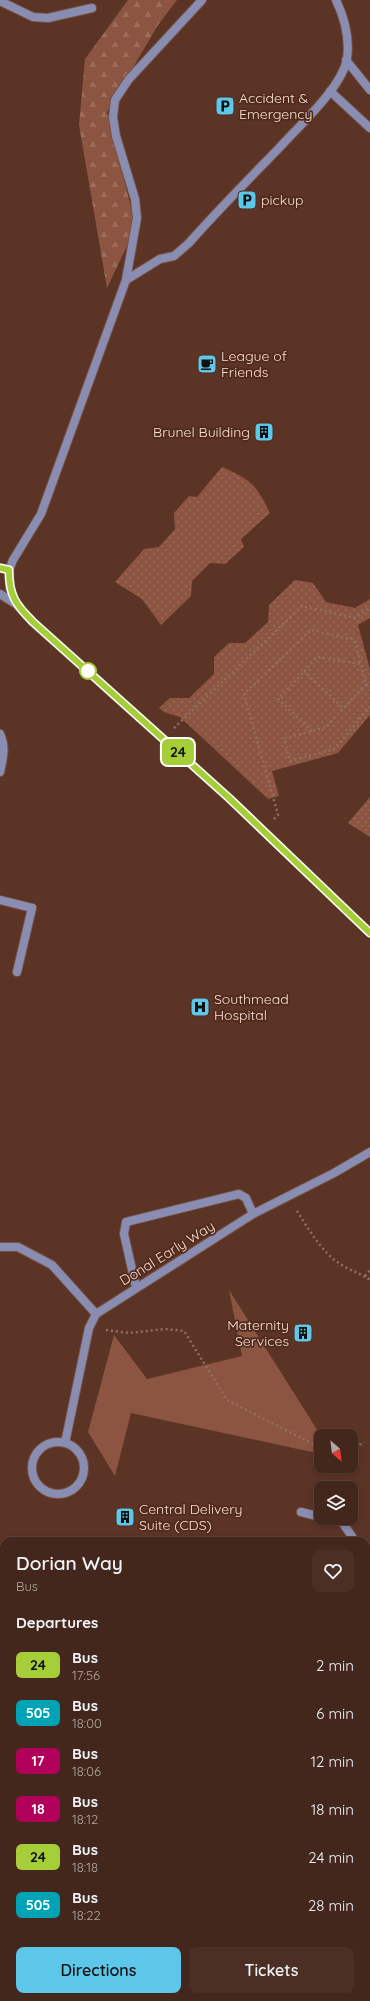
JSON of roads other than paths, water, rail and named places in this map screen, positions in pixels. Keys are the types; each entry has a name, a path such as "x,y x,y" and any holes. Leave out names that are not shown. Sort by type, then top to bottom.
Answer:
{"street":[{"path":"16,604 10,589 9,570 12,560 41,514 126,280 137,218 135,199 116,136 113,117 115,100 129,79 202,0"},
{"path":"126,280 160,259 174,256 310,115 330,91 346,60 348,38 344,17 336,0"},
{"path":"0,1 33,17 48,18 92,8"},
{"path":"346,60 370,90"},
{"path":"330,91 370,128"},
{"path":"0,568 9,570"},
{"path":"0,594 16,604 33,622 263,830 370,933"},
{"path":"0,734 4,744 4,752 0,772"},
{"path":"0,900 32,908 17,972"},
{"name":"Donal Early Way","path":"64,1443 89,1328 96,1314 136,1287 253,1214 334,1173 370,1152"},
{"path":"136,1287 124,1234 126,1222 239,1194 246,1198 253,1214"},
{"path":"0,1247 18,1247 52,1265 96,1314"},
{"path":"50,1443 64,1443 76,1449 81,1456 83,1462 83,1475 78,1485 71,1491 54,1495 40,1488 34,1481 31,1471 32,1462 39,1450 50,1443"},
{"path":"301,1512 314,1515"},
{"path":"344,1525 352,1537"}],"place":[{"name":"Accident & Emergency","path":"225,106"},
{"name":"pickup","path":"247,200"},
{"name":"League of Friends","path":"207,364"},
{"name":"Brunel Building","path":"264,432"},
{"name":"Southmead Hospital","path":"200,1007"},
{"name":"Maternity Services","path":"303,1333"},
{"name":"Central Delivery Suite (CDS)","path":"125,1517"}]}
